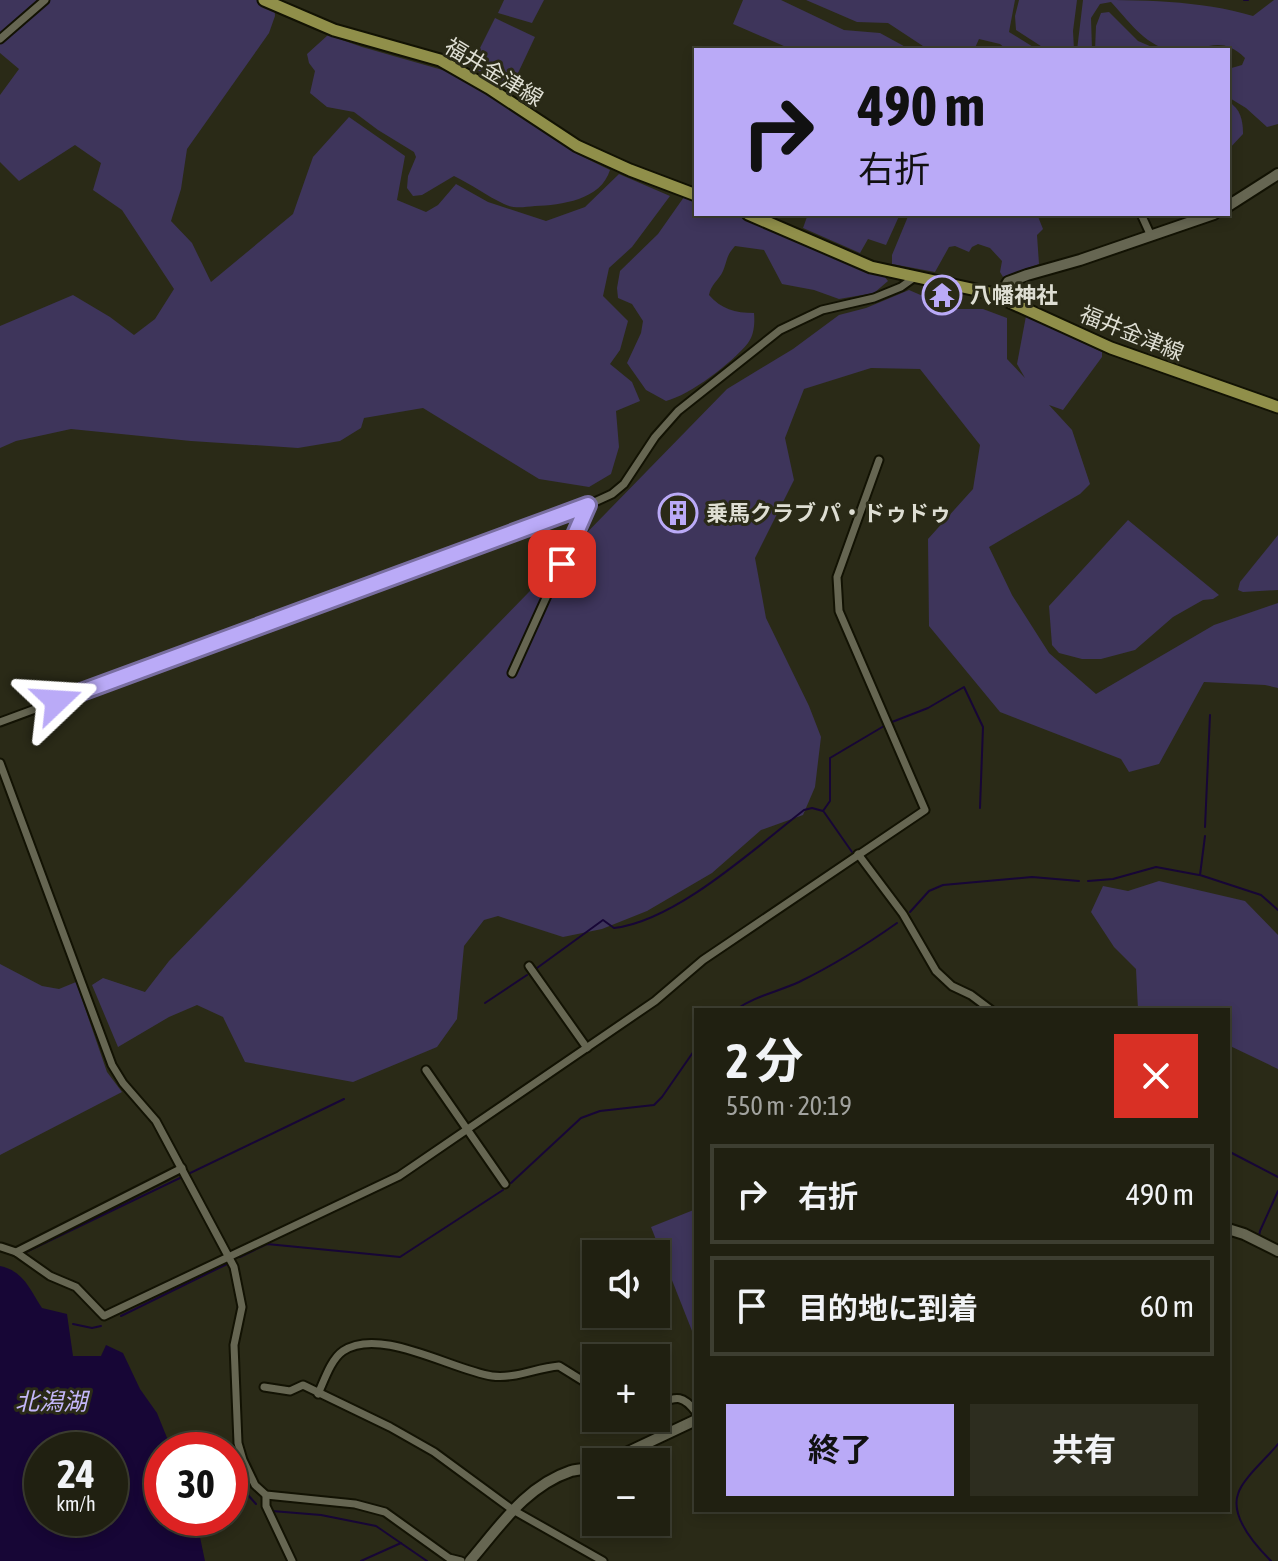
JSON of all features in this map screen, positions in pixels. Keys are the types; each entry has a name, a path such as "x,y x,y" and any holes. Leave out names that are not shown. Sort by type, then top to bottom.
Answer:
{"main road":[{"name":"福井金津線","path":"264,0 334,30 440,60 577,146 694,194"},
{"name":"福井金津線","path":"753,216 859,263 1000,297 1123,353 1278,407"}],"street":[{"path":"0,39 45,0"},
{"path":"1230,205 1278,174"},
{"path":"1142,216 1151,236"},
{"path":"1000,297 1010,281 1208,216"},
{"path":"0,722 612,494 624,484 655,437 678,411 780,330 822,310 874,298 901,287 915,277"},
{"path":"1,1247 16,1252 50,1276 76,1287 104,1316 399,1176 672,990 703,960 925,810 839,611 837,577 879,460"},
{"path":"512,673 588,505"},
{"path":"0,763 112,1065 123,1083 156,1121 234,1267 242,1307 234,1345 238,1443 255,1485 266,1495 355,1504 385,1512 449,1558 461,1561"},
{"path":"858,854 903,914 936,971 952,986 988,1008"},
{"path":"529,966 587,1048"},
{"path":"426,1070 505,1184"},
{"path":"16,1252 182,1168"},
{"path":"1230,1230 1278,1251"},
{"path":"318,1394 342,1351 358,1345 375,1344 433,1356 489,1376 509,1378 559,1366 582,1380"},
{"path":"264,1387 290,1391 303,1385 390,1427 434,1452 513,1510 603,1561"},
{"path":"670,1400 687,1400 694,1409"},
{"path":"637,1448 694,1421"},
{"path":"470,1561 526,1496 547,1482 582,1469"},
{"path":"266,1495 266,1506 292,1561"}],"shaded area":[{"path":"0,0 274,0 275,16 269,33 187,149 181,189 171,221 192,243 211,282 293,214 313,157 349,117 405,156 397,200 426,212 438,205 456,184 488,202 546,221 585,207 619,174 670,196 632,247 609,268 603,296 628,321 620,350 610,364 632,382 640,401 616,411 619,447 611,474 589,487 539,479 423,408 364,418 361,428 340,441 298,448 71,429 16,441 0,448 0,326 73,295 134,335 155,319 174,289 122,210 93,190 101,163 75,145 19,181 0,162 0,95 19,69 0,53"},
{"path":"504,0 544,0 532,23 498,13"},
{"path":"743,0 781,0 844,30 880,33 907,48 788,48 733,24"},
{"path":"806,0 1015,0 1009,32 1035,48 1005,48 979,39 975,48 926,48 888,23 857,22"},
{"path":"1019,0 1077,0 1074,48 1044,48 1016,30"},
{"path":"1083,0 1191,4 1253,16 1278,0 1278,124 1267,127 1230,98 1230,68 1242,65 1245,58 1235,50 1217,45 1201,48 1160,47 1137,30 1111,2 1100,4 1091,18 1092,48 1077,48"},
{"path":"1109,12 1138,41 1154,48 1095,48 1096,26 1101,13"},
{"path":"495,18 535,37 510,90 471,66"},
{"path":"328,35 446,71 483,91 577,154 610,170 605,180 579,199 545,205 508,206 454,176 422,195 413,196 407,188 416,157 414,152 354,112 327,107 310,93 315,71 307,54"},
{"path":"1230,104 1242,120 1243,134 1230,148"},
{"path":"684,197 694,200 694,216 738,216 884,276 888,281 874,293 839,299 782,284 764,250 735,246 709,295 729,309 754,313 752,336 721,369 687,392 666,401 646,390 627,363 641,333 643,321 632,304 618,298 617,288 620,271 658,234"},
{"path":"807,216 899,216 886,245 868,239 860,253 803,228"},
{"path":"908,216 1038,216 1043,229 1037,235 1039,264 1003,277 1000,272 1002,261 990,248 978,244 969,252 955,246 949,247 935,272 892,264 892,255"},
{"path":"909,290 953,309 983,309 1007,318 1007,359 1025,378 1017,364 1026,316 1102,352 1102,357 1063,410 1049,405 1072,430 1090,484 1080,494 989,547 1012,595 1049,653 1096,694 1214,625 1278,603 1278,688 1204,682 1159,764 1129,772 1121,759 1000,712 929,626 928,539 973,489 980,445 920,369 871,368 804,389 785,438 794,480 755,558 766,618 821,737 815,787 803,815 761,830 712,873 647,911 602,929 563,937 498,916 484,920 464,946 457,1019 437,1047 353,1082 245,1062 223,1017 197,1005 169,1017 118,1047 92,985 103,978 145,992 169,961 727,389 793,349 839,315 866,308"},
{"path":"1128,520 1219,595 1173,617 1135,650 1101,659 1082,659 1059,653 1052,645 1049,606"},
{"path":"1278,535 1278,590 1238,590 1240,582"},
{"path":"1159,881 1245,901 1278,935 1278,1069 1230,1046 1230,1008 1138,1008 1136,969 1114,947 1091,912 1103,886 1128,891"},
{"path":"0,964 42,986 59,989 76,982 107,1072 122,1092 0,1155"},
{"path":"694,1210 694,1336 670,1275 670,1240 656,1240 651,1227"}],"water":[{"name":"北潟湖","path":"0,1266 21,1277 42,1308 67,1314 73,1356 101,1356 106,1345 123,1353 165,1432 144,1432 144,1536 200,1536 205,1561 0,1561"}],"waterway":[{"path":"892,722 928,708 964,687 983,727 980,808"},
{"path":"1205,827 1210,715"},
{"path":"537,968 603,920 614,928 663,912 714,881 804,810 812,808 823,811 830,801 830,758 884,726"},
{"path":"824,812 852,852"},
{"path":"1205,836 1200,875 1261,895 1278,910"},
{"path":"1088,881 1113,879 1156,867 1199,875"},
{"path":"910,912 929,891 943,885 1032,877 1079,881"},
{"path":"738,1008 825,969 897,923"},
{"path":"485,1003 527,975"},
{"path":"511,1183 581,1118 600,1111 654,1105 694,1051"},
{"path":"26,1252 344,1099"},
{"path":"1230,1152 1278,1177"},
{"path":"240,1257 267,1244 400,1257 503,1190"},
{"path":"1265,1239 1259,1236 1260,1231 1278,1191"},
{"path":"121,1316 227,1264"},
{"path":"73,1324 92,1328 101,1326"},
{"path":"1271,1561 1246,1530 1237,1503 1240,1488 1278,1444"},
{"path":"248,1495 256,1504"},
{"path":"272,1511 321,1515 376,1526 427,1561"},
{"path":"361,1561 401,1543"}],"place":[{"name":"八幡神社","path":"942,295"},
{"name":"乗馬クラブ パ・ドゥドゥ","path":"678,513"}],"route":[{"path":"57,701 588,505 562,564"}]}
